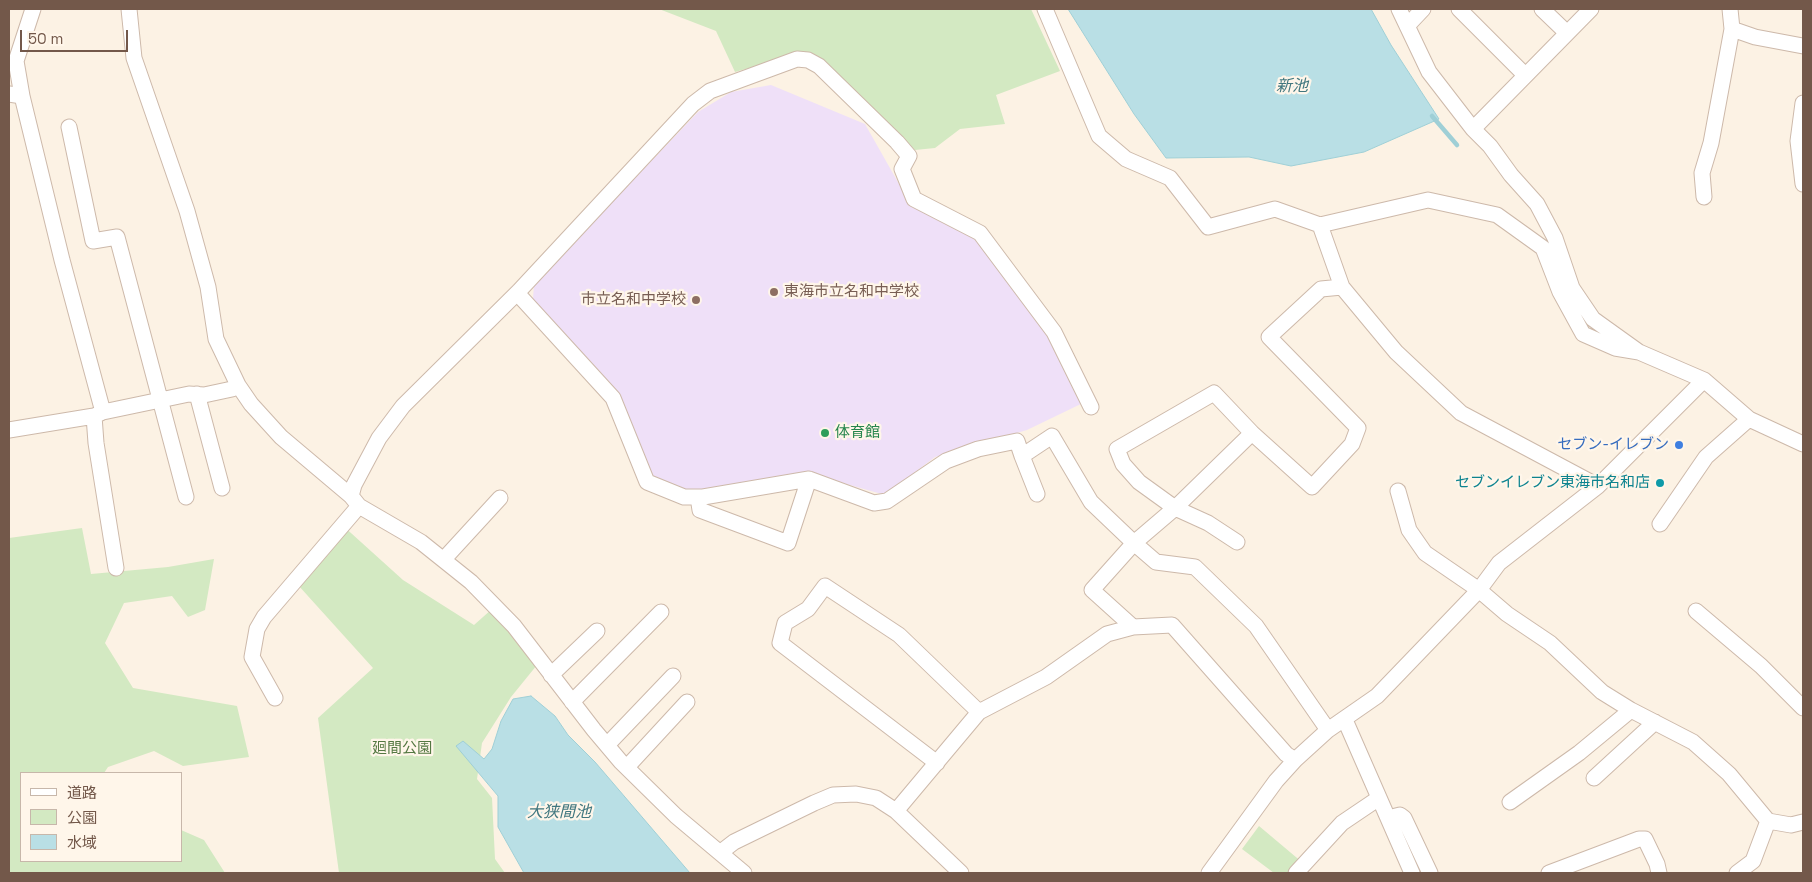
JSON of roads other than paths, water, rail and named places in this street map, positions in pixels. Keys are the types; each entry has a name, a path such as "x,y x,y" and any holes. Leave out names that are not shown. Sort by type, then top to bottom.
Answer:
{"street":[{"path":"33,9 16,61 15,95 62,260 99,414 96,443 116,568"},
{"path":"129,9 134,58 187,211 208,287 216,339 238,385 251,404 281,437 355,501 422,542 471,582 514,626 572,702 627,767 676,816 744,873"},
{"path":"1045,9 1078,81 1094,130 1098,136 1126,159 1170,178 1208,227 1274,209 1320,225 1428,200 1497,215 1543,248 1560,292 1583,334 1615,348 1639,352"},
{"path":"1399,9 1429,72 1473,129 1490,146 1511,175 1537,204 1555,238 1572,288 1593,319 1639,352 1704,380 1749,419 1803,444"},
{"path":"1407,26 1423,9"},
{"path":"1459,9 1526,75"},
{"path":"1542,9 1567,33"},
{"path":"1473,129 1591,9"},
{"path":"1704,197 1702,172 1711,143 1732,29 1730,9"},
{"path":"1732,29 1755,37 1803,46"},
{"path":"274,698 252,657 257,629 264,617 355,501 354,485 379,438 403,406 517,293 693,104 710,91 797,59 808,60 819,66 872,117 908,156 902,169 914,200 980,233 1054,332 1091,407"},
{"path":"1803,103 1798,142 1803,184"},
{"path":"69,127 93,241 116,237 162,401 186,498"},
{"path":"1320,225 1342,287 1396,352 1461,414 1598,486"},
{"path":"1237,542 1208,523 1175,508 1139,482 1123,464 1117,449 1214,392 1252,433 1312,487 1352,444 1358,428 1269,336 1321,289 1342,287"},
{"path":"517,293 613,398 647,482 684,497 698,497 809,479 874,503 887,501 946,461 978,449 1017,441 1036,494"},
{"path":"1209,873 1276,781 1295,760 1328,730 1377,696 1479,590 1499,563 1598,486 1704,380"},
{"path":"9,430 197,394 204,395 232,389 238,385"},
{"path":"197,394 222,488"},
{"path":"1660,524 1706,457 1749,419"},
{"path":"1133,627 1092,590 1134,543 1175,508 1252,433"},
{"path":"1022,456 1052,436 1091,502 1134,543 1156,562 1195,567 1256,626 1328,730"},
{"path":"698,497 700,510 788,542 809,479"},
{"path":"1398,491 1409,530 1425,553 1479,590 1507,614 1550,643 1602,692 1631,710 1693,742 1729,774 1768,821 1792,825 1803,822"},
{"path":"444,559 500,498"},
{"path":"937,763 780,643 785,623 808,609 825,586 899,635 980,712"},
{"path":"1696,611 1761,666 1803,708"},
{"path":"572,702 661,612"},
{"path":"896,812 980,712 1046,677 1107,634 1133,627 1172,625 1286,754 1295,760"},
{"path":"551,675 597,631"},
{"path":"607,745 672,676"},
{"path":"627,767 687,702"},
{"path":"1510,802 1579,753 1631,710"},
{"path":"1345,720 1412,873"},
{"path":"1594,778 1655,722"},
{"path":"721,852 734,842 834,795 856,794 876,798 896,812 961,873"},
{"path":"1296,873 1342,823 1379,798"},
{"path":"1388,818 1400,815 1404,818 1430,873"},
{"path":"1737,873 1752,861 1768,821"},
{"path":"1549,873 1639,839 1645,839 1658,864 1659,873"}],"water":[{"name":"新池","path":"1068,9 1371,9 1391,45 1439,119 1364,152 1291,166 1249,157 1166,158 1134,114"},
{"name":"大狭間池","path":"531,696 555,716 568,735 595,762 690,873 524,873 498,827 498,796 456,746 463,741 484,759 492,749 501,721 513,699"}],"waterway":[{"path":"1432,116 1457,145"}],"place":[{"name":"東海市立名和中学校","path":"774,292"},
{"name":"市立名和中学校","path":"696,300"},
{"name":"体育館","path":"825,433"},
{"name":"セブン-イレブン","path":"1679,445"},
{"name":"セブンイレブン東海市名和店","path":"1660,483"}],"park label":[{"name":"廻間公園","path":"402,749"}]}
